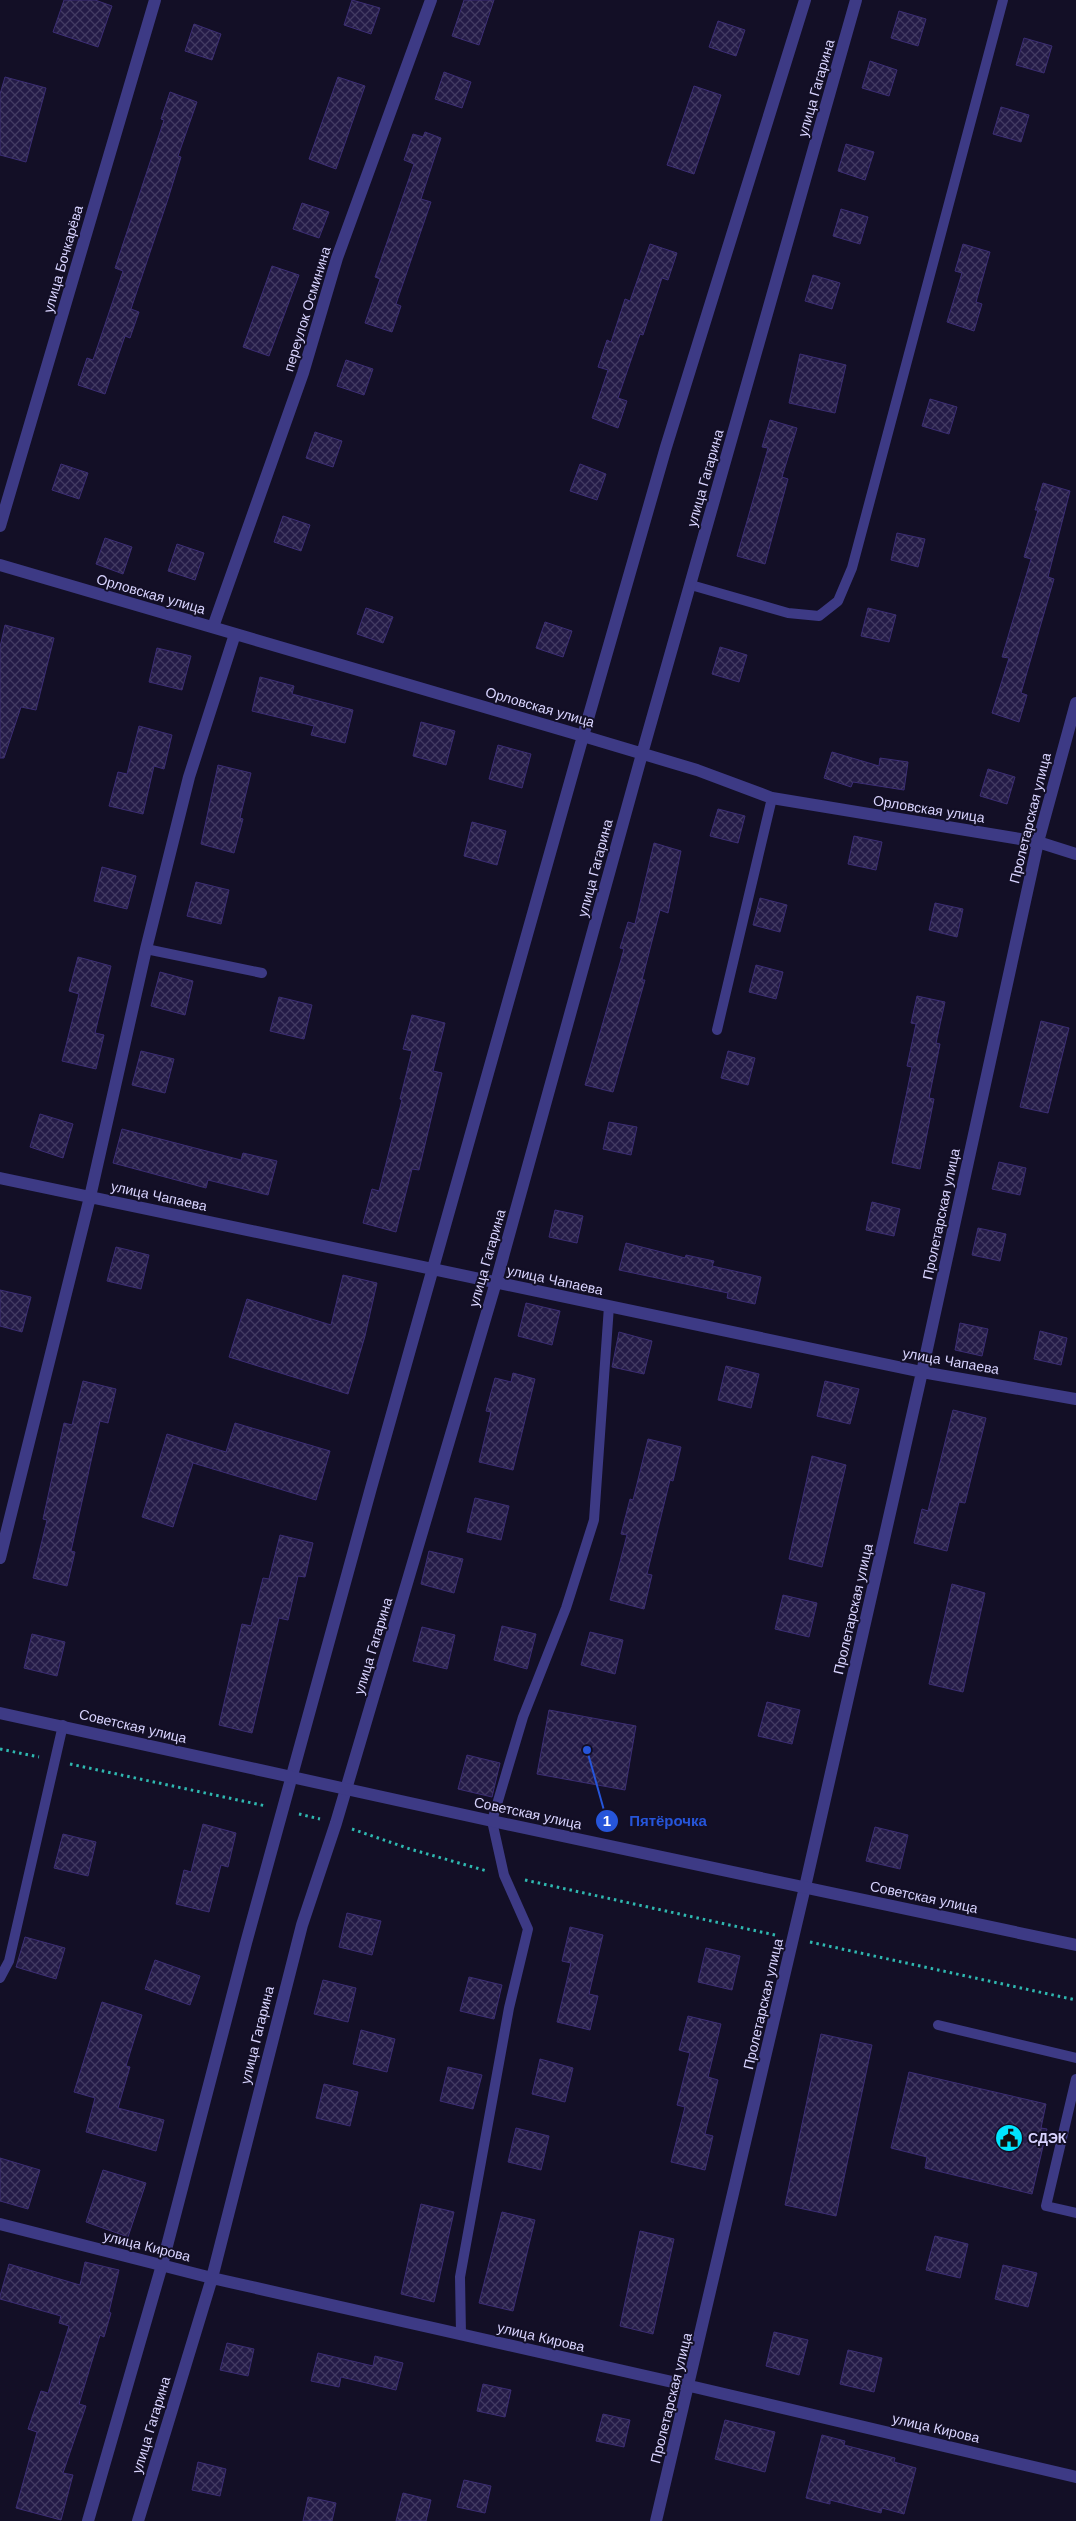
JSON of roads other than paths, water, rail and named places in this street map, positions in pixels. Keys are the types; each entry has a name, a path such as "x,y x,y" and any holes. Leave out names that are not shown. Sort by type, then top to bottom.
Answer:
{"street":[{"name":"улица Бочкарёва","path":"0,526 155,0"},
{"name":"переулок Осминина","path":"213,627 303,373 338,258 431,0"},
{"path":"88,2521 162,2265 291,1778 432,1269 583,736 666,447 805,0"},
{"name":"улица Гагарина","path":"138,2521 212,2278 302,1925 336,1824 496,1282 642,754 856,0"},
{"name":"Орловская улица","path":"0,565 697,770 772,798 1038,842 1076,854"},
{"path":"0,1558 90,1197 146,949 190,777 235,634"},
{"name":"Пролетарская улица","path":"656,2521 690,2386 805,1887 922,1372 1038,842 1076,703"},
{"name":"улица Чапаева","path":"0,1178 922,1372 1076,1399"},
{"name":"Советская улица","path":"0,1713 62,1725 291,1778 1076,1945"},
{"name":"улица Кирова","path":"0,2224 212,2278 690,2386 1076,2477"}],"lane":[{"path":"690,585 788,613 819,616 838,601 852,568 1003,0"},
{"path":"717,1030 772,798"},
{"path":"146,949 262,973"},
{"path":"461,2334 460,2276 508,2008 528,1929 504,1875 492,1821 523,1717 566,1608 594,1520 609,1306"},
{"name":"Советская улица","path":"0,1978 9,1961 62,1725"},
{"path":"938,2025 1075,2055"},
{"path":"1076,2079 1046,2206 1076,2213"}],"place":[{"name":"Пятёрочка","path":"587,1750"},
{"name":"СДЭК","path":"1009,2138"}]}
